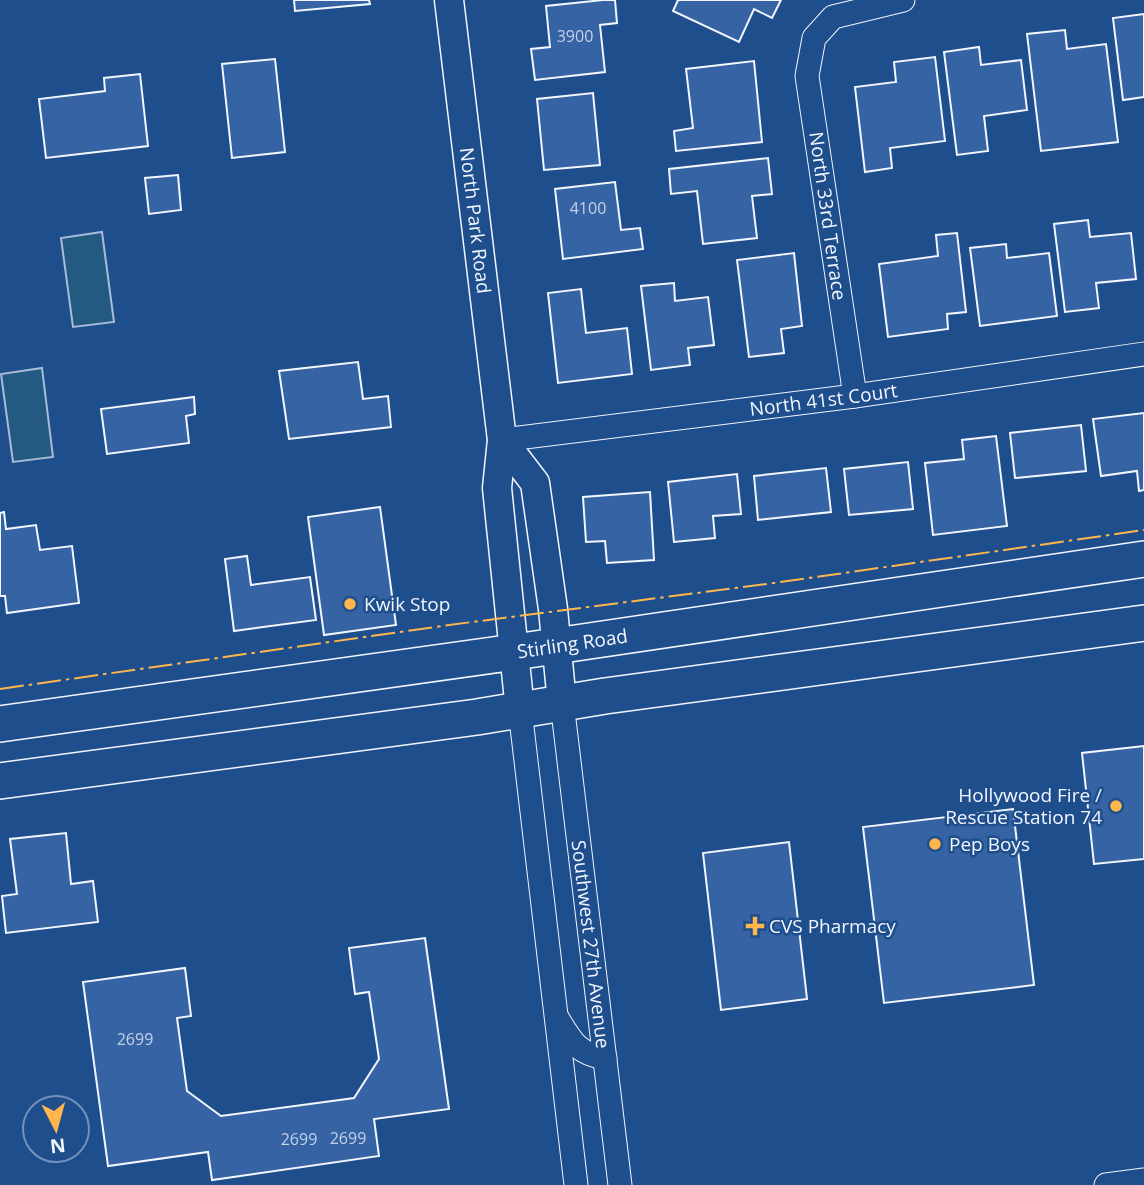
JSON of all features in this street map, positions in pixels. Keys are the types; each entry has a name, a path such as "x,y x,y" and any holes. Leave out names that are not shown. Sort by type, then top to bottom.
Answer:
{"main road":[{"name":"Stirling Road","path":"0,723 515,652 1144,559"},
{"path":"0,781 1144,623"}],"street":[{"name":"North Park Road","path":"449,0 502,440 497,488 520,710"},
{"name":"North 33rd Terrace","path":"855,396 807,76 814,37 833,17 903,0"},
{"name":"North 41st Court","path":"502,440 855,396 1144,354"},
{"path":"502,440 535,483 562,703"},
{"name":"Southwest 27th Avenue","path":"562,703 620,1185"},
{"path":"520,710 576,1185"},
{"path":"556,1017 571,1040 588,1055 605,1058"},
{"path":"1106,1185 1144,1180"}],"shaded area":[{"path":"102,232 114,322 73,327 61,238"},
{"path":"42,368 53,457 13,462 1,374"}],"building":[{"path":"294,0 369,0 370,4 295,11"},
{"path":"615,0 617,23 600,25 605,72 535,80 531,49 550,47 546,6"},
{"path":"678,0 781,0 772,18 754,9 739,42 673,11"},
{"path":"1144,14 1144,97 1123,100 1113,18"},
{"path":"1065,30 1067,49 1106,44 1118,142 1041,151 1027,34"},
{"path":"979,47 981,65 1021,60 1027,110 984,116 988,151 957,155 944,52"},
{"path":"935,57 945,141 890,148 892,168 865,172 855,87 896,82 894,62"},
{"path":"275,59 285,152 232,158 222,64"},
{"path":"754,61 762,142 676,151 674,131 693,128 686,69"},
{"path":"140,74 148,146 46,158 39,99 105,91 104,78"},
{"path":"593,93 600,165 544,170 537,99"},
{"path":"768,158 772,194 752,196 757,238 703,244 697,191 671,194 669,169"},
{"path":"178,175 181,210 149,214 145,178"},
{"path":"615,182 621,230 640,228 643,249 563,259 555,189"},
{"path":"1088,220 1090,237 1131,233 1136,279 1096,283 1099,308 1065,312 1054,224"},
{"path":"957,233 966,312 947,314 948,329 888,337 879,264 938,256 936,235"},
{"path":"1006,244 1007,258 1049,253 1057,316 980,326 970,248"},
{"path":"794,253 802,326 781,329 784,353 749,357 737,260"},
{"path":"674,283 675,301 708,297 714,345 688,348 690,365 651,370 641,286"},
{"path":"581,289 586,333 627,328 632,374 558,383 548,293"},
{"path":"358,362 363,399 388,396 391,427 289,439 279,371"},
{"path":"194,397 195,414 186,416 189,443 107,454 101,409"},
{"path":"1144,413 1144,490 1139,491 1137,471 1101,476 1093,419"},
{"path":"1081,425 1086,471 1015,478 1010,433"},
{"path":"996,436 1007,526 933,535 925,463 964,459 962,440"},
{"path":"908,462 913,509 849,515 844,469"},
{"path":"826,468 831,512 758,520 754,476"},
{"path":"737,474 741,514 713,516 715,538 674,542 668,482"},
{"path":"650,492 654,560 607,563 605,541 586,542 583,497"},
{"path":"380,507 396,625 324,635 308,517"},
{"path":"4,512 6,529 36,525 40,550 72,546 79,603 7,613 5,596 0,596 0,513"},
{"path":"247,556 251,585 310,577 316,620 234,631 225,559"},
{"name":"Hollywood Fire / Rescue Station 74","path":"1144,746 1144,859 1094,864 1082,753"},
{"path":"1013,809 1034,985 884,1003 863,827"},
{"path":"66,833 71,884 93,881 98,922 6,933 2,896 17,894 10,839"},
{"name":"CVS Pharmacy","path":"789,842 807,999 721,1010 703,853"},
{"path":"425,938 449,1109 374,1119 379,1156 212,1180 208,1152 108,1166 83,982 185,968 191,1016 177,1018 187,1091 221,1116 354,1098 379,1059 369,992 355,994 349,948"}],"power":[{"path":"0,689 1144,530"}],"place":[{"name":"Kwik Stop","path":"350,604"},
{"name":"Hollywood Fire / Rescue Station 74","path":"1116,806"},
{"name":"Pep Boys","path":"935,844"},
{"name":"CVS Pharmacy","path":"755,926"}]}
